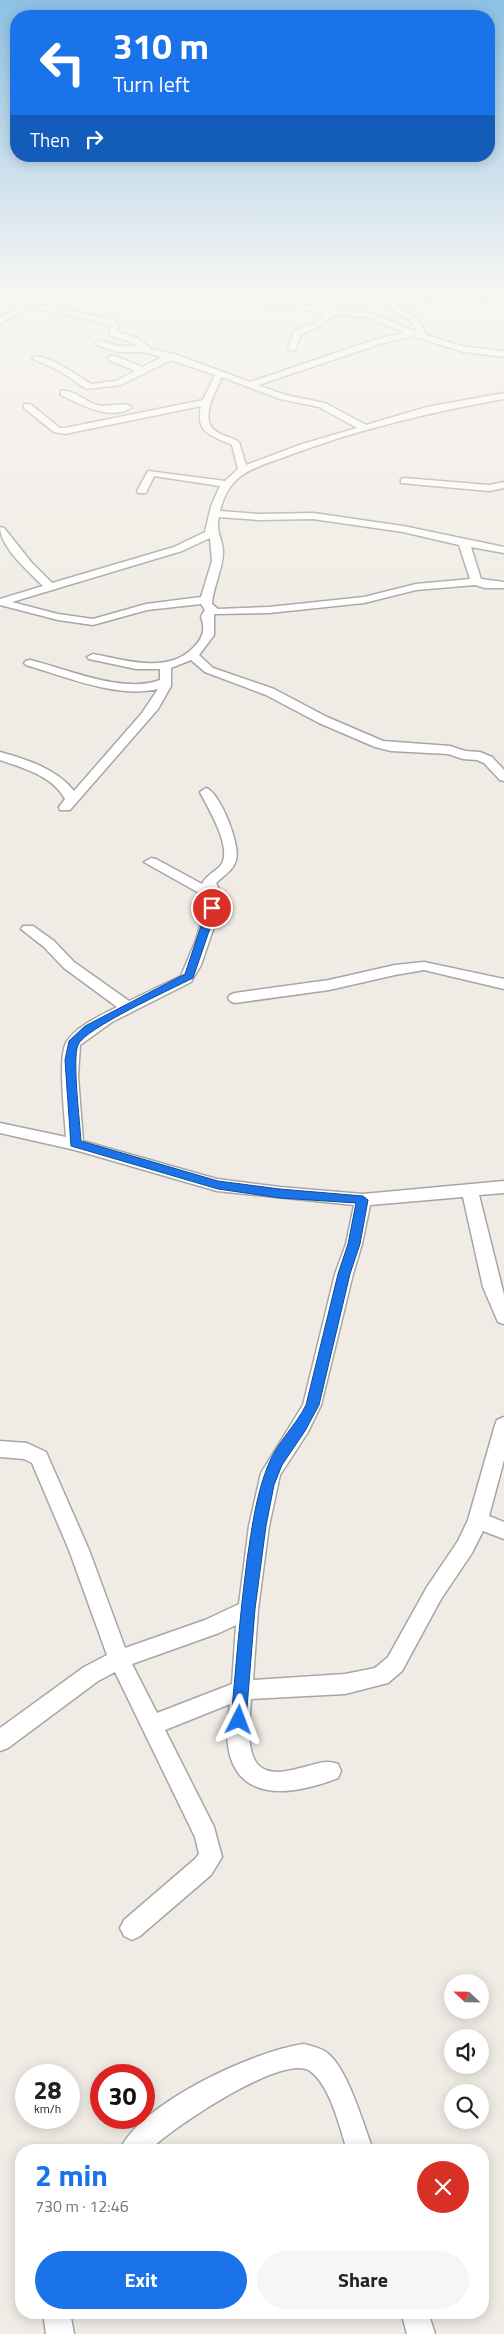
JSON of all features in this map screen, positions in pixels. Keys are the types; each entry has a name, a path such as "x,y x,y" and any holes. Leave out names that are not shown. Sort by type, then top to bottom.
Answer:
{"street":[{"path":"83,403 97,410 114,411 129,408 143,415"},
{"path":"27,406 62,431 203,403"},
{"path":"208,403 204,425 212,432 236,444 243,470"},
{"path":"312,403 322,405 365,428"},
{"path":"93,657 138,666 165,666 193,656 204,642 209,631 208,605 218,561 218,545 212,530 214,514 221,493 227,484 243,470 305,446 427,410 466,403"},
{"path":"142,491 151,473 227,484"},
{"path":"404,481 489,488 504,485"},
{"path":"214,514 313,516 409,530 504,550"},
{"path":"0,530 28,565 49,586"},
{"path":"0,602 178,549 205,537 212,530"},
{"path":"464,543 476,582"},
{"path":"0,602 58,617 93,622 146,607 208,605 221,613 364,600 447,579 504,584"},
{"path":"476,582 504,590"},
{"path":"193,656 220,676 266,690 323,720 379,744 426,750 450,750 483,757 504,777"},
{"path":"30,664 131,688 153,688 165,682"},
{"path":"69,803 99,773 126,739 148,716 167,677 165,666"},
{"path":"0,756 56,780 69,791 69,803"},
{"path":"75,1144 70,1060 72,1044 88,1028 189,976 210,920 215,896 209,883 228,865 231,856 230,845 222,823 206,792"},
{"path":"151,862 215,896"},
{"path":"28,929 49,944 69,965 129,1008"},
{"path":"234,998 329,985 395,970 424,966 504,984"},
{"path":"0,1128 75,1144 218,1185 280,1194 363,1200 504,1187"},
{"path":"470,1191 492,1287 504,1317"},
{"path":"330,1771 289,1781 268,1782 255,1778 243,1764 239,1754 240,1690 259,1526 270,1473 301,1428 312,1405 344,1274 354,1244 363,1200"},
{"path":"151,1725 240,1690 345,1684 388,1672 395,1664 434,1593 465,1547 478,1520 504,1425"},
{"path":"0,1449 27,1451 39,1458 79,1550 119,1658 206,1835 211,1857 203,1867 132,1928"},
{"path":"478,1520 504,1531"},
{"path":"0,1741 91,1674 119,1658 174,1641 248,1609"},
{"path":"139,2144 152,2130 216,2087 264,2065 290,2057 302,2056 318,2061 331,2078 358,2144"},
{"path":"57,2319 60,2334"},
{"path":"416,2319 421,2334"}],"route":[{"path":"212,908 210,920 189,976 88,1028 72,1044 70,1060 75,1144 218,1185 280,1194 363,1200 354,1244 344,1274 312,1405 301,1428 276,1462 270,1473 267,1485 259,1526 248,1609 242,1660 239,1720"}]}
